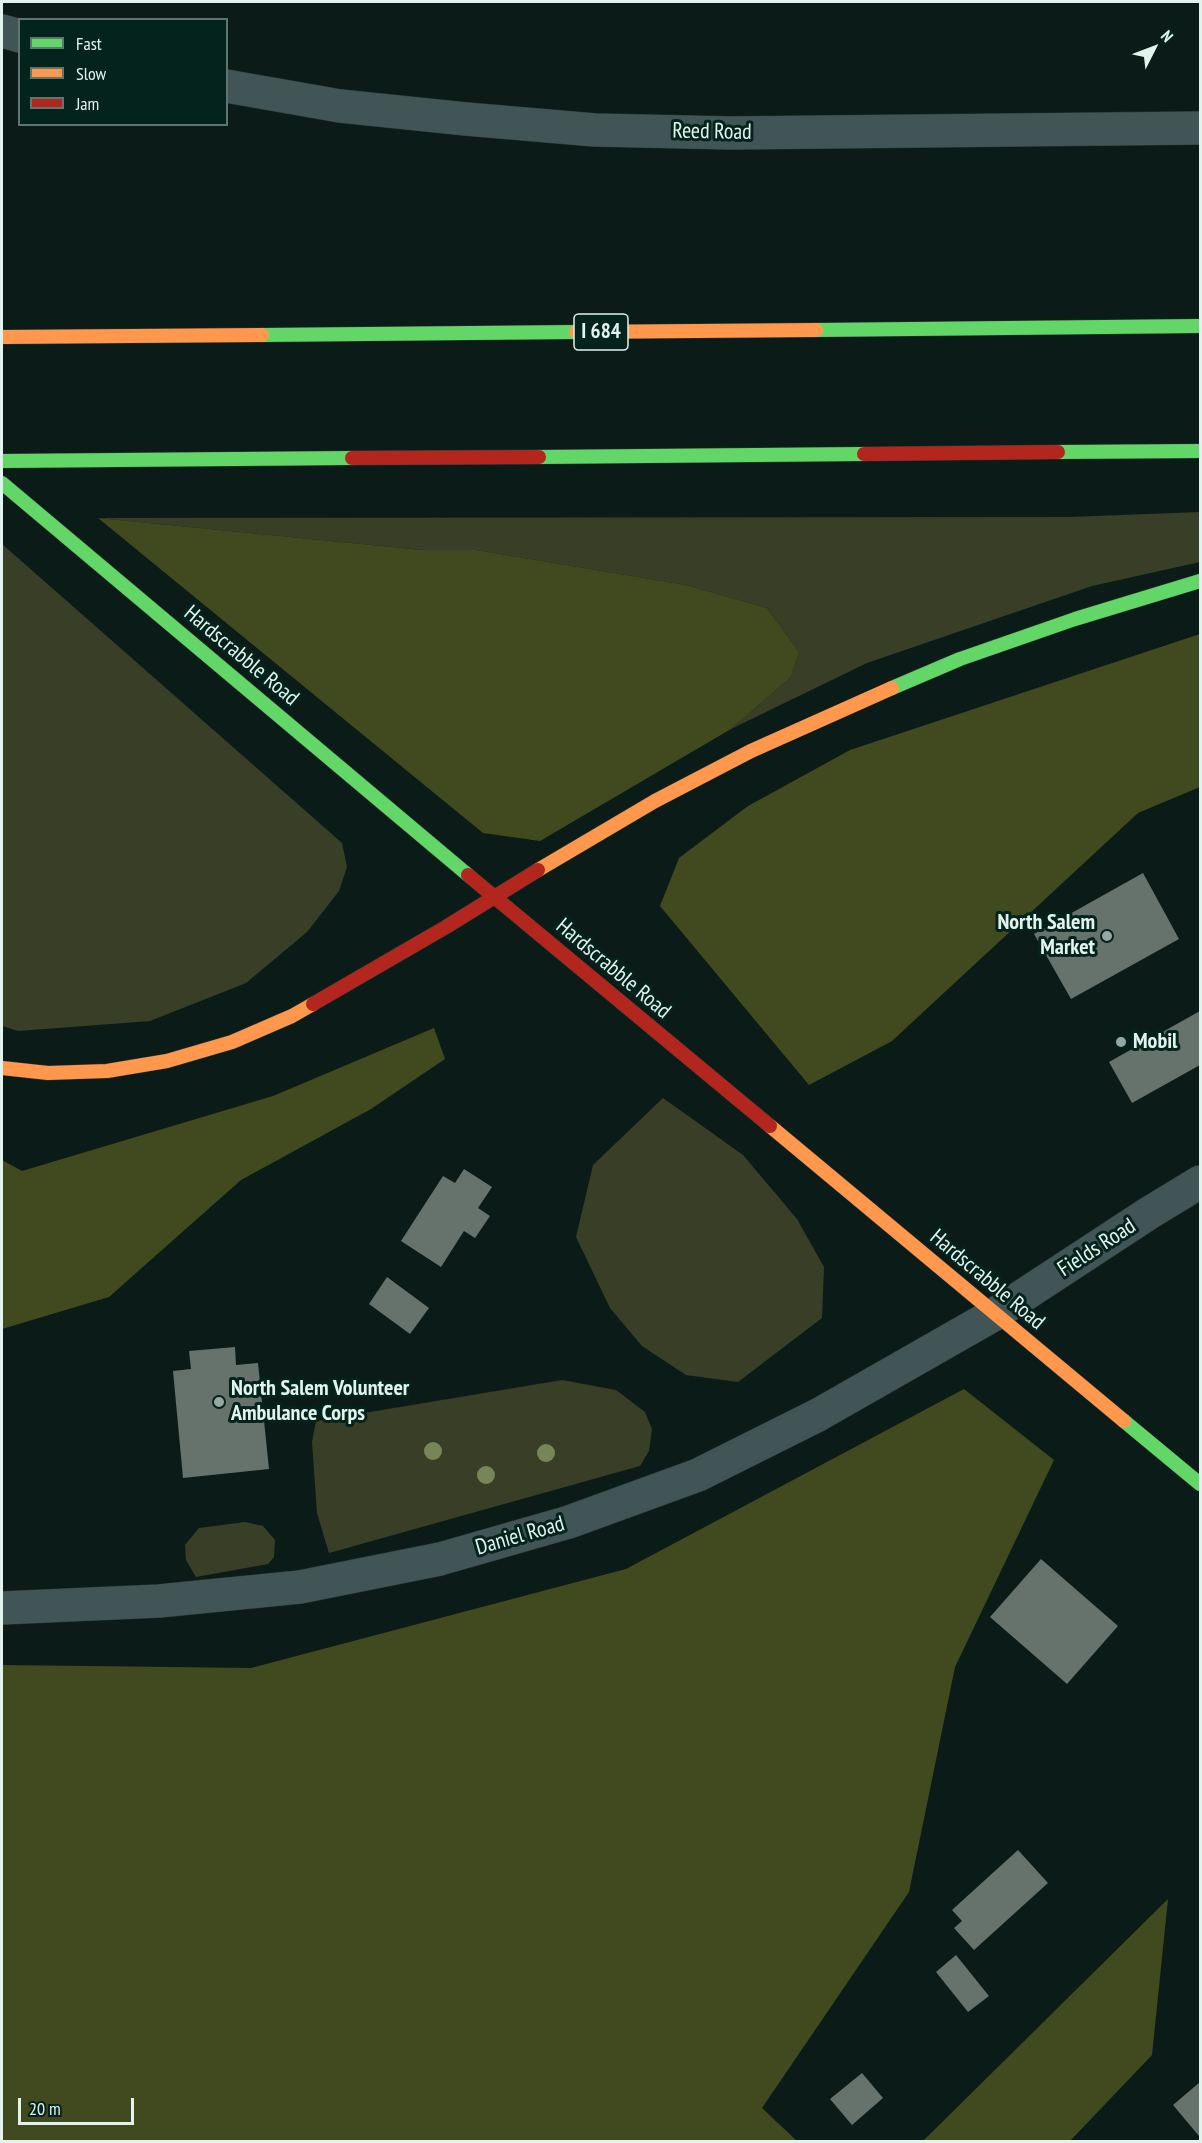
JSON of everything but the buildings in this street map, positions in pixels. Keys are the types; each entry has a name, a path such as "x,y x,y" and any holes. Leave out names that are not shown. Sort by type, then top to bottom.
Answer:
{"main road":[{"name":"I 684","path":"2,337 1200,326"},
{"path":"2,461 1200,451"},
{"name":"Hardscrabble Road","path":"2,483 494,897 1200,1484"},
{"path":"2,1068 48,1073 107,1071 167,1061 232,1042 292,1016 437,933 568,851 655,801 751,751 849,706 981,652 1075,619 1200,581"}],"street":[{"path":"2,31 18,35"},
{"name":"Reed Road","path":"228,86 340,106 595,130 732,133 1200,128"},
{"name":"Fields Road","path":"995,1314 1200,1182"},
{"name":"Daniel Road","path":"2,1608 159,1601 300,1587 440,1559 569,1522 698,1475 818,1415 995,1314"}],"green space":[{"path":"1200,512 1200,562 1092,586 867,663 731,729 791,677 799,652 767,608 686,585 476,550 422,550 98,518 1070,517"},
{"path":"98,518 422,550 476,550 686,585 767,608 799,652 791,677 731,729 540,841 483,833"},
{"path":"2,544 342,843 347,867 339,891 307,932 246,983 150,1021 18,1031 2,1026"},
{"path":"1200,634 1200,787 1138,813 892,1041 809,1085 660,906 679,858 748,806 850,750"},
{"path":"434,1028 445,1059 371,1109 241,1180 109,1297 2,1329 2,1160 22,1171 273,1096"},
{"path":"663,1098 743,1155 797,1219 824,1267 822,1318 738,1382 686,1375 642,1346 610,1308 576,1237 593,1165"},
{"path":"562,1380 616,1390 645,1412 652,1429 649,1451 640,1466 329,1553 317,1513 312,1442 316,1421"},
{"path":"964,1389 1054,1460 955,1667 909,1892 762,2108 797,2141 2,2141 2,1665 251,1668 626,1569"},
{"path":"245,1522 263,1526 275,1540 274,1557 268,1564 196,1577 186,1560 185,1545 199,1528"},
{"path":"1168,1899 1152,2055 1070,2141 923,2141"}],"traffic: fast":[{"path":"816,330 1200,326"},
{"path":"262,335 576,332"},
{"path":"1058,452 1200,451"},
{"path":"539,457 864,454"},
{"path":"2,461 352,458"},
{"path":"2,483 468,875"},
{"path":"892,688 960,659 1075,619 1200,581"},
{"path":"1124,1421 1200,1484"}],"traffic: slow":[{"path":"576,332 816,330"},
{"path":"2,337 262,335"},
{"path":"538,870 655,801 751,751 892,688"},
{"path":"2,1068 48,1073 107,1071 167,1061 232,1042 292,1016 313,1004"},
{"path":"770,1126 1124,1421"}],"traffic: jam":[{"path":"864,454 1058,452"},
{"path":"352,458 539,457"},
{"path":"313,1004 446,927 538,870"},
{"path":"468,875 770,1126"}],"place":[{"name":"North Salem Market","path":"1107,936"},
{"name":"Mobil","path":"1121,1042"},
{"name":"North Salem Volunteer Ambulance Corps","path":"219,1402"}]}
